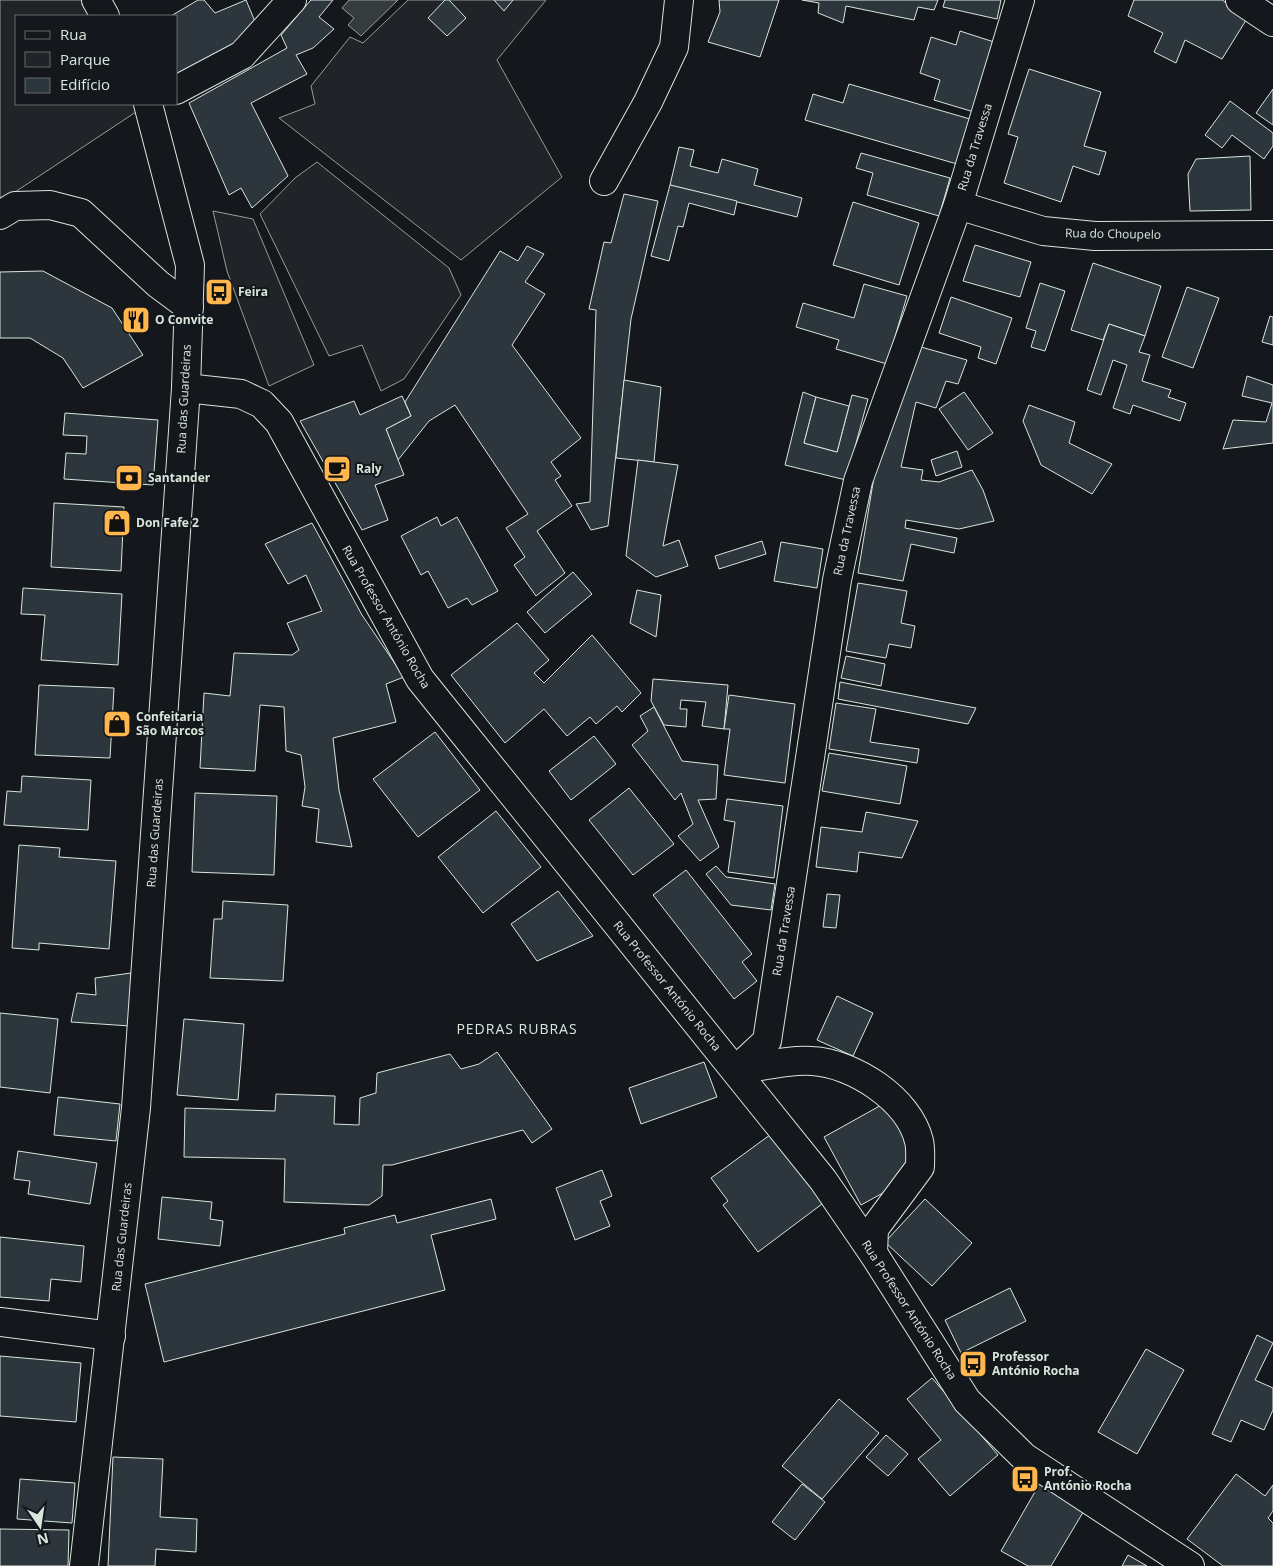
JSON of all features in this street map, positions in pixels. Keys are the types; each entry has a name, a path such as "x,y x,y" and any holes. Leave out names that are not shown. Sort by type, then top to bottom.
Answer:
{"street":[{"path":"96,0 104,15"},
{"path":"178,89 242,55 292,0"},
{"path":"604,181 648,102 674,48 679,0"},
{"name":"Rua da Travessa","path":"736,1070 767,1041 837,580 858,481 958,205 1020,0"},
{"path":"1240,0 1273,22"},
{"name":"Rua das Guardeiras","path":"84,1566 136,1108 186,388 190,265 149,105"},
{"path":"8,210 50,205 81,213 158,284 189,307"},
{"name":"Rua do Choupelo","path":"958,205 1043,231 1095,236 1273,235"},
{"name":"Rua Professor António Rocha","path":"186,388 241,394 262,404 279,422 420,679 561,857 736,1070 751,1093 823,1180 873,1253 967,1401 1024,1457 1190,1566"},
{"path":"736,1070 812,1061 836,1066 855,1073 888,1092 906,1114 919,1140 920,1167 874,1229 873,1253"},
{"path":"0,1322 111,1336"}],"green space":[{"path":"0,0 84,0 94,15 15,15 15,105 146,105 0,202"},
{"path":"408,0 546,0 497,60 562,177 461,260 279,118 315,104 311,86 350,37 363,43"},
{"path":"317,162 449,268 461,295 404,379 381,391 362,345 329,356 260,214 295,178"},
{"path":"213,211 253,219 314,365 269,386 227,271"}],"shaded area":[{"path":"349,0 398,0 361,36 348,25 354,18 342,8"}],"building":[{"path":"198,0 204,0 215,13 246,0 256,24 240,44 178,75 178,15 173,15"},
{"path":"311,0 333,0 319,17 334,29 313,48 296,55 307,74 251,103 288,176 252,208 241,188 229,195 189,103 287,48 281,35"},
{"path":"445,0 449,0 466,18 447,36 428,18"},
{"path":"494,0 513,0 504,11"},
{"path":"719,0 779,0 760,57 708,42 720,12"},
{"path":"802,0 938,0 934,10 918,7 914,20 846,6 843,23 818,13 819,3"},
{"path":"945,0 1001,0 997,19 943,7"},
{"path":"1134,0 1222,0 1248,17 1222,59 1185,40 1176,63 1154,52 1163,33 1128,16"},
{"path":"960,31 994,42 974,112 934,100 940,80 920,73 931,37 956,45"},
{"path":"1029,69 1101,92 1084,146 1106,152 1099,175 1073,166 1061,202 1004,183 1018,137 1008,134"},
{"path":"849,84 970,119 957,164 805,120 813,94 843,103"},
{"path":"1273,89 1273,125 1256,113"},
{"path":"1230,101 1273,133 1273,146 1264,159 1232,135 1222,148 1205,135"},
{"path":"679,147 694,150 690,166 718,173 722,159 758,169 754,185 802,198 797,217 670,185"},
{"path":"861,153 950,178 939,216 867,195 873,173 856,168"},
{"path":"1250,156 1251,210 1190,211 1188,174 1196,159"},
{"path":"670,185 737,201 734,215 689,203 683,227 678,226 669,261 651,256"},
{"path":"624,194 658,201 631,319 608,526 591,530 576,504 590,502 596,310 589,309 604,242 611,243"},
{"path":"853,202 919,223 899,285 833,265"},
{"path":"975,245 1031,262 1020,297 963,281"},
{"path":"527,246 544,254 525,282 545,294 512,345 581,438 551,462 561,476 555,480 572,506 537,531 565,573 536,596 514,565 525,557 506,528 528,514 455,405 429,421 398,460 386,429 411,416 405,402 500,251 518,261"},
{"path":"1093,263 1161,286 1145,336 1109,324 1103,340 1071,330"},
{"path":"43,271 112,308 143,355 83,388 63,358 30,338 0,338 0,272"},
{"path":"1040,283 1065,291 1045,351 1031,347 1036,331 1026,328"},
{"path":"864,284 907,296 887,364 836,349 839,340 796,327 803,303 854,318"},
{"path":"1187,287 1219,298 1193,368 1162,357"},
{"path":"951,297 1012,318 996,364 978,358 981,347 939,333"},
{"path":"1270,316 1273,317 1273,345 1262,342"},
{"path":"1109,324 1145,336 1139,352 1150,355 1142,381 1171,390 1168,397 1186,403 1180,421 1133,405 1130,414 1113,408 1127,365 1113,360 1101,395 1087,390"},
{"path":"914,345 967,360 958,384 946,381 936,408 916,402 901,467 923,470 921,480 939,482 972,470 983,490 994,521 959,529 906,520 905,528 957,538 954,553 911,544 903,581 858,573 879,447"},
{"path":"1247,376 1273,385 1273,443 1223,449 1233,420 1266,422 1272,403 1242,396"},
{"path":"624,380 661,387 654,462 616,458"},
{"path":"803,392 816,397 804,443 837,452 852,395 868,399 846,480 785,465"},
{"path":"964,392 993,433 968,450 939,409"},
{"path":"402,396 411,416 386,429 404,475 375,485 388,520 362,530 300,421 354,401 360,415"},
{"path":"816,397 849,406 837,452 804,443"},
{"path":"1029,405 1075,422 1069,443 1112,464 1092,494 1041,465 1023,421"},
{"path":"65,413 158,420 153,485 64,479 66,453 86,454 87,436 63,435"},
{"path":"957,451 962,467 936,476 931,460"},
{"path":"638,460 678,465 663,546 679,540 688,566 656,577 626,556"},
{"path":"54,503 124,507 121,571 51,567"},
{"path":"437,517 441,526 457,517 498,591 472,605 467,598 448,608 428,571 421,575 401,536"},
{"path":"312,523 362,615 404,677 386,684 396,722 333,738 339,790 352,847 316,842 319,809 302,806 305,787 301,755 286,751 284,707 260,705 255,771 200,768 204,693 230,696 234,653 292,655 299,650 287,623 322,611 306,575 288,584 265,544"},
{"path":"762,541 766,554 719,569 715,556"},
{"path":"781,542 823,549 817,588 774,581"},
{"path":"573,572 592,594 545,633 527,612"},
{"path":"858,583 907,591 901,623 915,626 911,648 889,644 886,658 846,651"},
{"path":"23,588 122,594 118,665 41,660 45,615 21,614"},
{"path":"637,590 661,595 656,637 630,623"},
{"path":"517,623 549,660 534,673 544,683 592,635 641,693 622,712 617,706 596,724 590,717 567,736 544,709 505,743 451,675"},
{"path":"846,656 885,664 881,686 841,678"},
{"path":"653,679 728,685 724,729 702,726 706,702 681,700 680,709 687,709 686,727 664,725 651,701"},
{"path":"840,682 976,708 968,724 838,699"},
{"path":"39,685 114,688 110,758 35,755"},
{"path":"729,695 795,704 785,783 724,775 730,729 724,729"},
{"path":"836,703 876,709 870,742 919,749 917,763 829,749"},
{"path":"654,707 682,761 718,765 716,799 698,800 719,847 700,861 678,836 693,824 681,793 675,800 632,745 648,731 640,716"},
{"path":"435,732 480,790 418,837 373,779"},
{"path":"594,736 616,764 571,800 549,771"},
{"path":"829,753 907,766 900,804 822,791"},
{"path":"22,776 91,780 88,830 4,825 7,791 21,792"},
{"path":"629,788 674,844 633,875 589,820"},
{"path":"195,793 277,796 274,875 192,872"},
{"path":"727,799 783,806 774,878 728,872 735,822 724,820"},
{"path":"496,811 541,867 483,913 438,857"},
{"path":"866,812 918,821 902,858 859,852 857,872 816,867 821,827 862,832"},
{"path":"19,845 60,848 59,857 116,861 109,949 39,943 39,950 12,948"},
{"path":"716,866 726,877 775,884 771,910 731,905 706,874"},
{"path":"686,870 752,954 742,962 757,981 734,999 653,895"},
{"path":"558,891 593,936 537,961 511,924"},
{"path":"827,894 840,895 836,928 823,927"},
{"path":"223,901 288,905 283,981 210,978 214,919 222,919"},
{"path":"131,973 130,1026 71,1022 77,993 96,995 95,978"},
{"path":"837,996 873,1013 853,1056 817,1040"},
{"path":"0,1013 58,1019 50,1093 0,1087"},
{"path":"184,1019 244,1024 238,1100 177,1095"},
{"path":"497,1052 552,1129 532,1143 523,1130 392,1165 383,1165 382,1196 369,1205 284,1202 285,1159 184,1157 185,1108 275,1111 276,1094 335,1096 334,1124 359,1125 360,1098 376,1093 377,1073 450,1054 461,1069 479,1064"},
{"path":"704,1062 717,1097 641,1124 629,1088"},
{"path":"58,1097 120,1104 116,1141 54,1135"},
{"path":"885,1103 923,1171 861,1205 824,1137"},
{"path":"774,1132 826,1201 758,1252 723,1205 728,1201 711,1178"},
{"path":"18,1151 97,1163 90,1204 28,1194 30,1181 14,1179"},
{"path":"602,1170 612,1196 600,1201 610,1226 575,1240 556,1188"},
{"path":"162,1197 212,1202 210,1219 223,1221 220,1246 158,1239"},
{"path":"491,1199 496,1219 431,1235 445,1290 164,1362 145,1284 345,1234 344,1228 395,1215 397,1223"},
{"path":"925,1199 972,1243 932,1286 885,1242"},
{"path":"0,1237 84,1246 81,1282 51,1279 49,1301 0,1297"},
{"path":"1010,1288 1026,1321 961,1353 945,1320"},
{"path":"1257,1335 1273,1343 1255,1380 1273,1388 1273,1410 1264,1430 1241,1420 1231,1442 1212,1434"},
{"path":"1146,1349 1184,1370 1137,1454 1098,1432"},
{"path":"0,1356 81,1363 76,1422 0,1416"},
{"path":"932,1378 998,1455 950,1496 918,1459 941,1440 907,1399"},
{"path":"839,1399 879,1433 822,1499 782,1466"},
{"path":"886,1435 908,1454 888,1476 866,1457"},
{"path":"113,1457 163,1459 160,1517 197,1519 196,1552 156,1549 155,1566 108,1566"},
{"path":"1236,1474 1265,1496 1273,1485 1273,1511 1268,1518 1273,1523 1273,1566 1223,1566 1187,1539"},
{"path":"20,1479 75,1483 72,1523 17,1519"},
{"path":"1040,1483 1085,1509 1051,1566 1028,1566 1001,1551"},
{"path":"802,1484 825,1502 795,1540 772,1522"},
{"path":"0,1529 69,1530 68,1566 0,1566"},
{"path":"1128,1555 1147,1566 1122,1566"}],"place":[{"name":"Feira","path":"219,292"},
{"name":"O Convite","path":"136,320"},
{"name":"Raly","path":"337,469"},
{"name":"Santander","path":"129,478"},
{"name":"Don Fafe 2","path":"117,523"},
{"name":"Confeitaria São Marcos","path":"117,724"},
{"name":"Professor António Rocha","path":"973,1364"},
{"name":"Prof. António Rocha","path":"1025,1479"}],"district":[{"name":"PEDRAS RUBRAS","path":"517,1029"}]}
